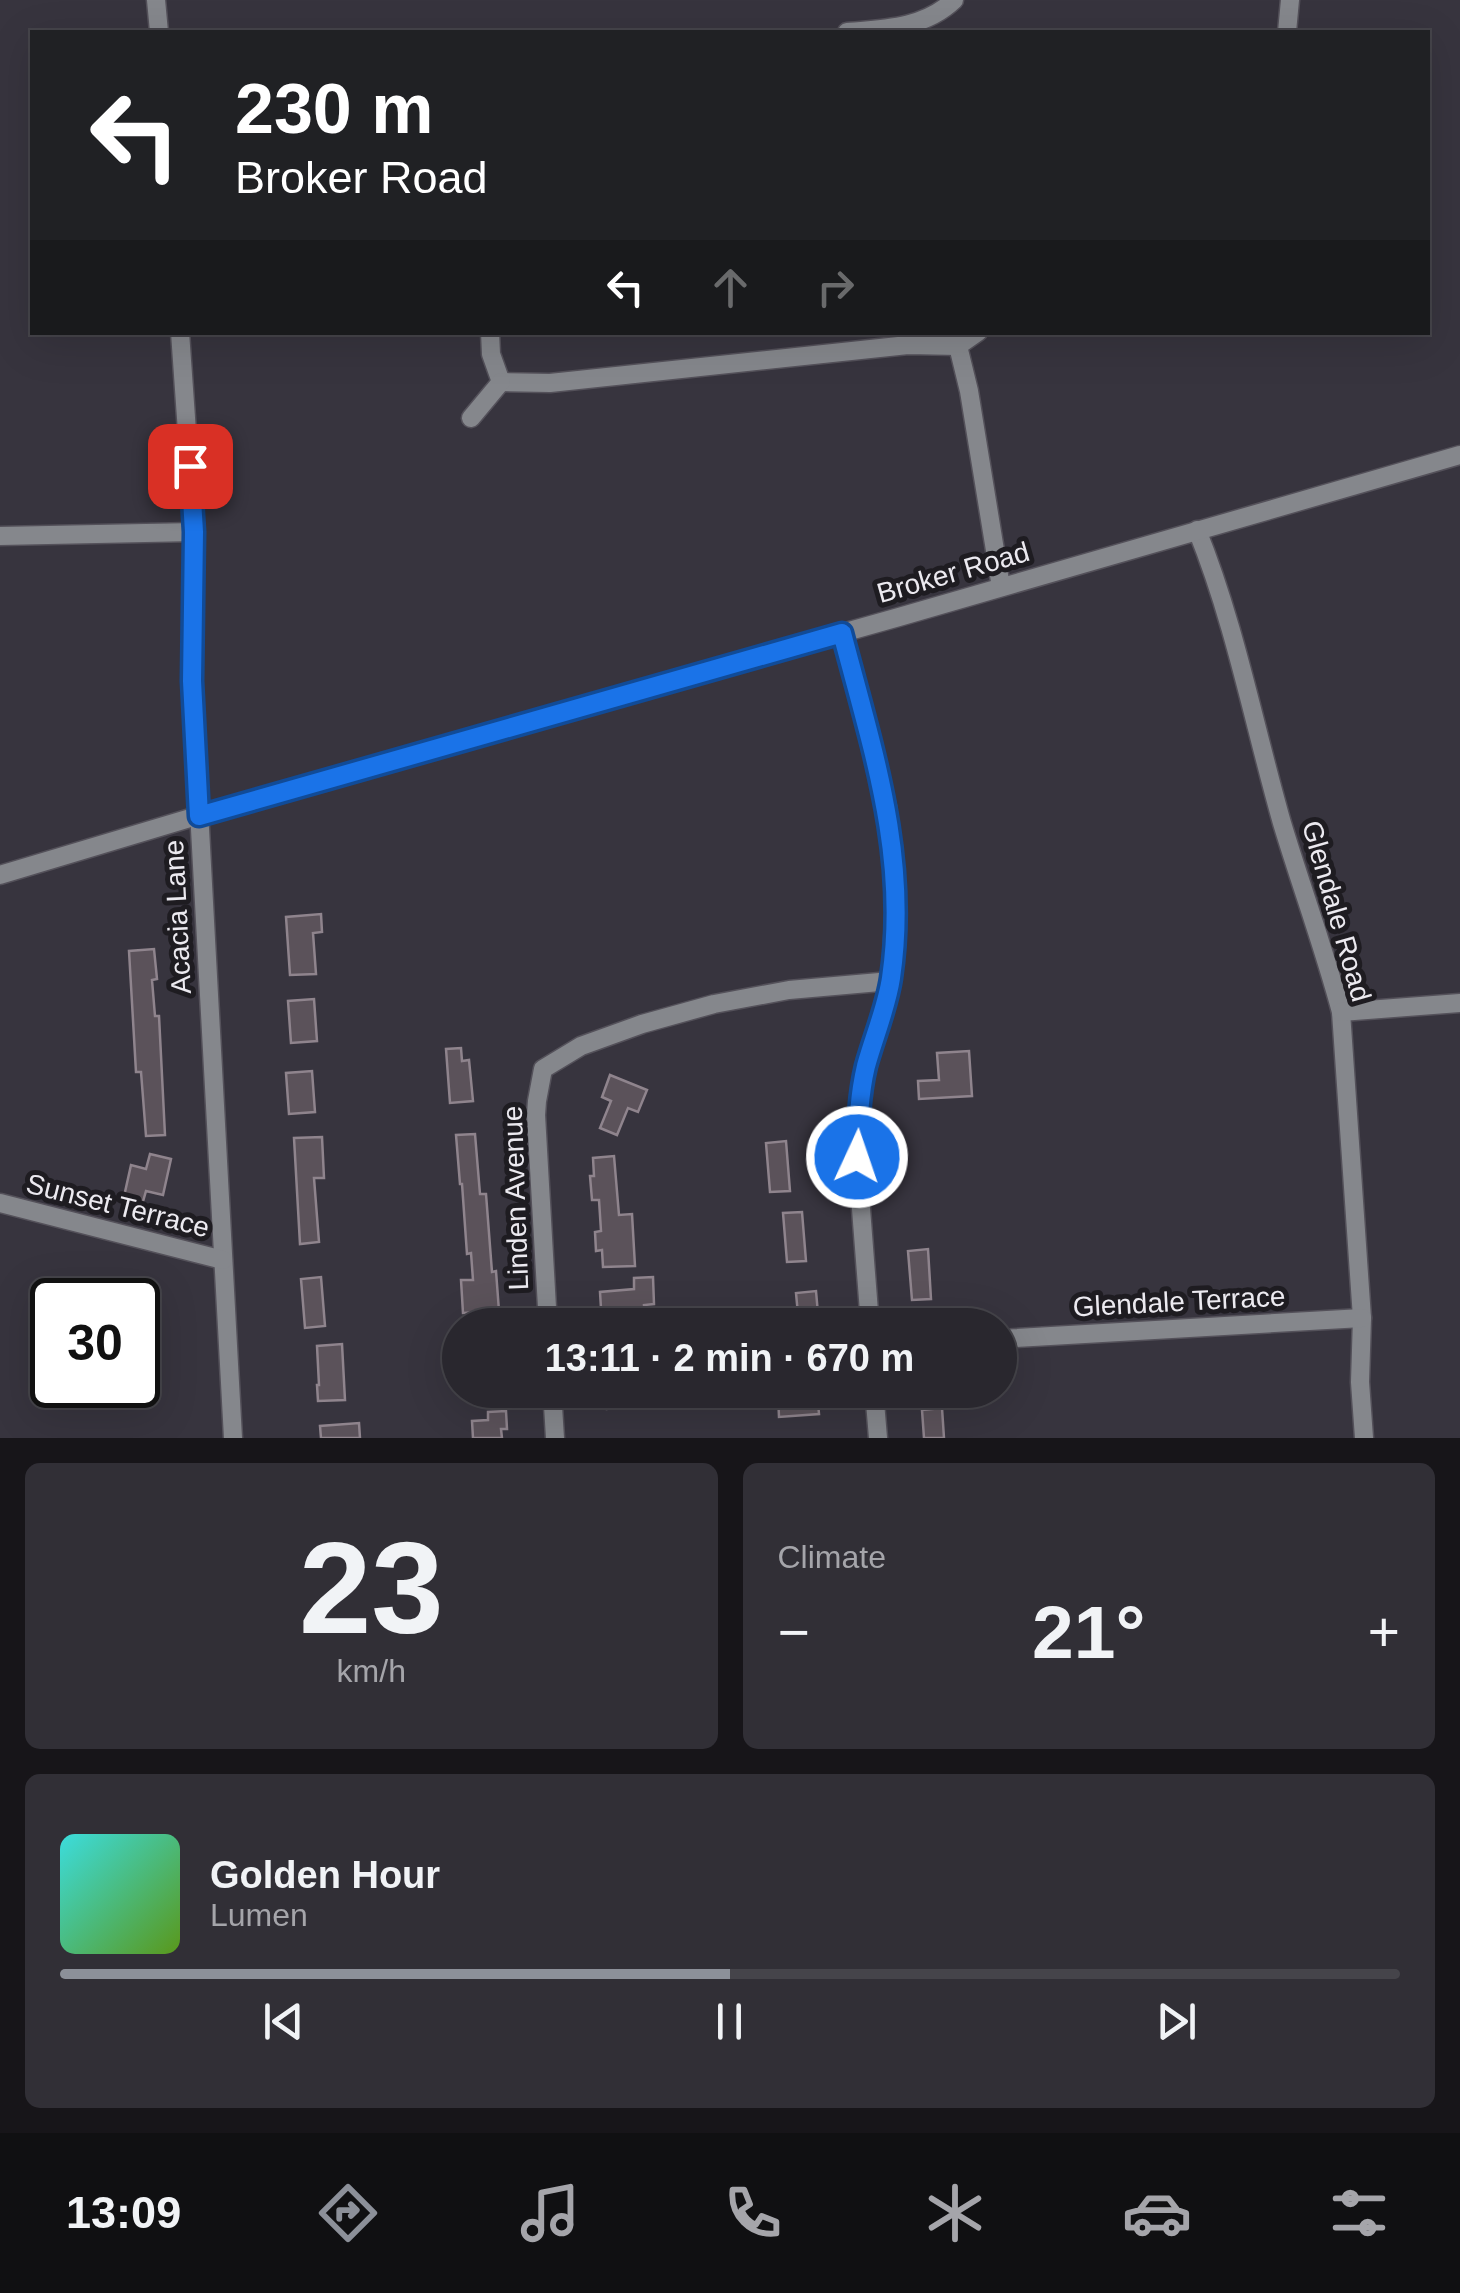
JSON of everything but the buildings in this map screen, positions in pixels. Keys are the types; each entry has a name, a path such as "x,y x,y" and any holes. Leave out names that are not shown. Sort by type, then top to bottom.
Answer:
{"street":[{"path":"156,0 158,30"},
{"path":"866,30 916,23 954,0"},
{"path":"1287,30 1290,0"},
{"name":"Acacia Lane","path":"180,335 194,532 192,681 233,1438"},
{"path":"490,335 491,354 502,382"},
{"path":"502,382 550,383 908,345 958,346 974,335"},
{"path":"958,346 970,391 1001,587"},
{"path":"472,418 502,382"},
{"name":"Broker Road","path":"0,874 1460,454"},
{"name":"Glendale Road","path":"1197,530 1216,576 1283,824 1341,1012 1362,1318 1360,1382 1364,1438"},
{"path":"0,536 194,532"},
{"path":"842,633 887,807 896,885 891,980 865,1071 858,1120 857,1157 869,1308"},
{"name":"Linden Avenue","path":"547,1308 536,1114 543,1069 581,1046 714,1004 789,990 891,980"},
{"path":"1341,1012 1460,1003"},
{"name":"Sunset Terrace","path":"0,1203 223,1260"},
{"name":"Glendale Terrace","path":"1017,1338 1362,1318"},
{"path":"553,1408 555,1438"},
{"path":"876,1408 878,1438"}],"route":[{"path":"190,466 195,584 192,681 199,816 842,633 887,807 896,885 891,980 865,1071 857,1157"}]}
